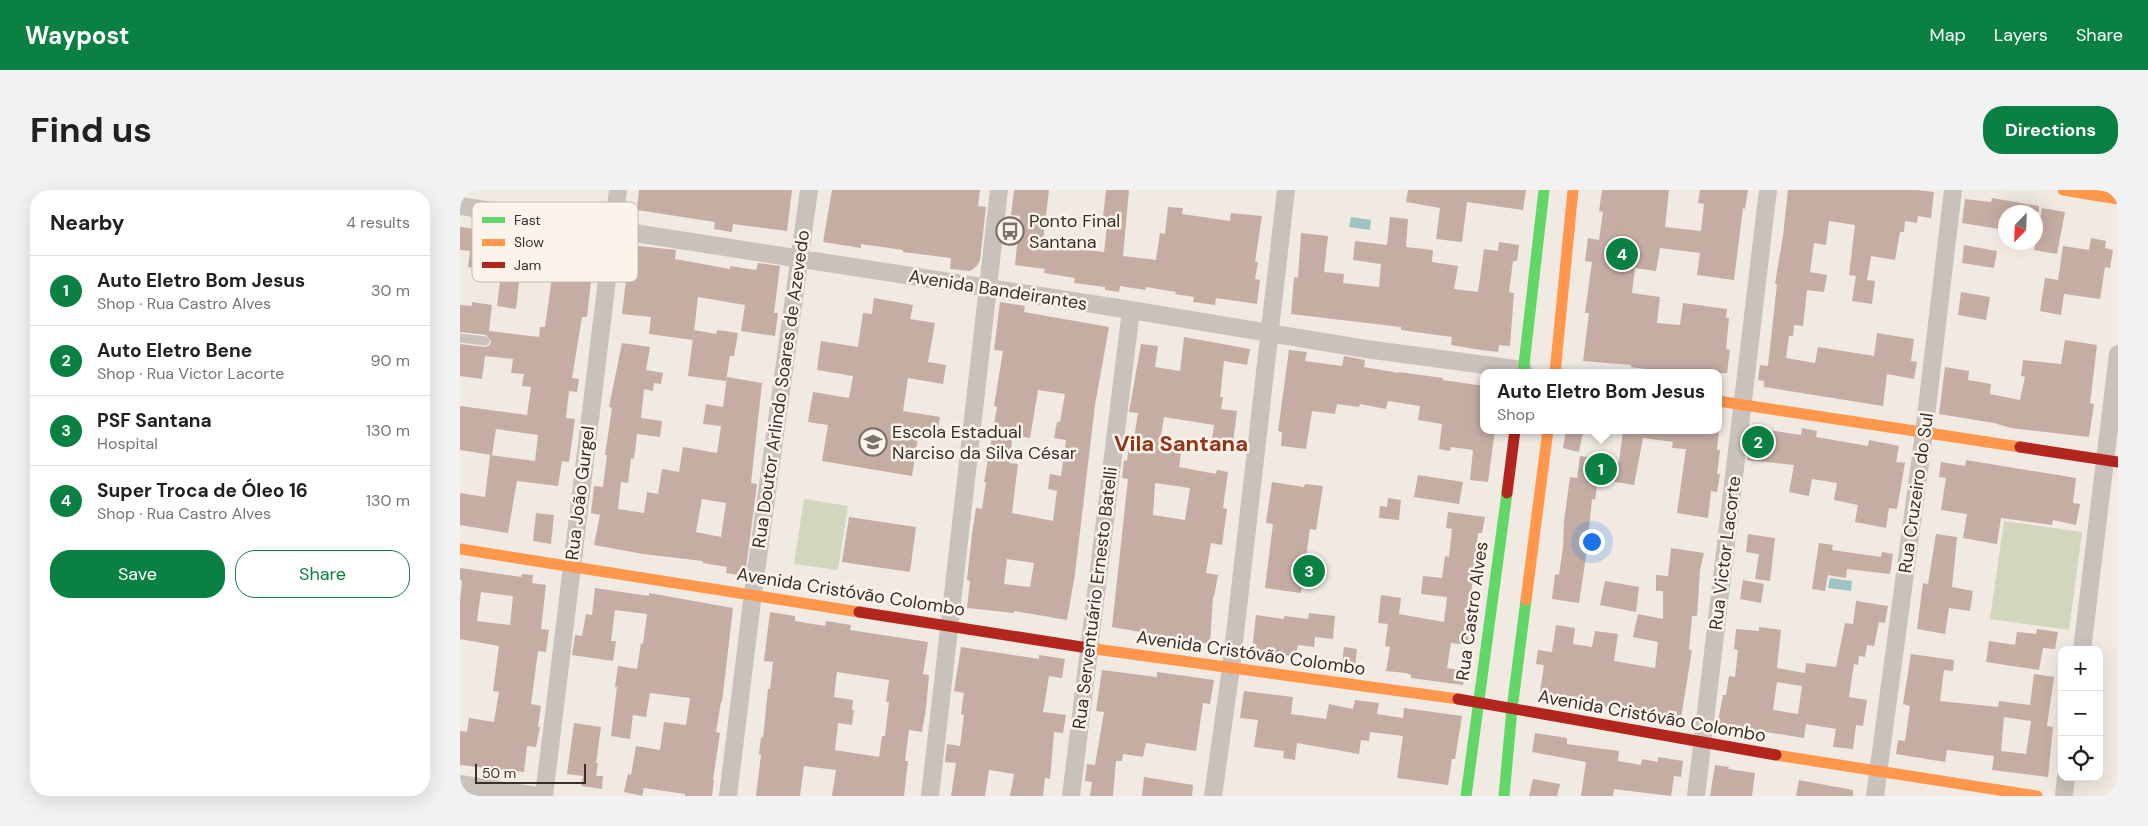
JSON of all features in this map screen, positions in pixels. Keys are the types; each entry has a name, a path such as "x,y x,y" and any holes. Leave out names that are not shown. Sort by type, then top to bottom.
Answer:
{"street":[{"name":"Rua Doutor Arlindo Soares de Azevedo","path":"728,796 753,593 809,190"},
{"path":"930,796 999,190"},
{"path":"1213,796 1232,668 1286,190"},
{"path":"1528,369 1544,190"},
{"path":"1555,369 1573,190"},
{"name":"Rua Victor Lacorte","path":"1696,796 1768,190"},
{"name":"Rua Cruzeiro do Sul","path":"1875,796 1924,433 1952,190"},
{"path":"2063,190 2118,199"},
{"name":"Avenida Bandeirantes","path":"638,234 1508,369"},
{"name":"Rua João Gurgel","path":"544,796 607,282"},
{"name":"Rua Serventuário Ernesto Batelli","path":"1071,796 1131,310"},
{"path":"2083,646 2112,462 2118,354"},
{"path":"1722,402 2112,462"},
{"name":"Rua Castro Alves","path":"1466,796 1514,434"},
{"path":"1504,796 1512,709 1547,434"},
{"name":"Avenida Cristóvão Colombo","path":"460,548 753,593 1089,648 1478,702 1702,743 2037,796"},
{"path":"2064,796 2066,781"},
{"path":"460,784 537,796"}],"lane":[{"path":"460,338 484,342"}],"green space":[{"path":"804,499 848,506 838,570 794,564"},
{"path":"2004,521 2082,532 2069,630 1990,619"}],"water":[{"path":"1351,217 1371,220 1370,230 1349,227"},
{"path":"1830,578 1852,581 1851,591 1828,588"}],"building":[{"path":"639,190 792,190 787,231 733,224 732,232 714,229 715,222 638,210"},
{"path":"832,190 980,190 978,206 986,207 980,260 977,266 970,271 950,269 951,258 861,244 861,248 823,242"},
{"path":"1014,190 1049,190 1043,241 1067,244 1067,248 1104,252 1108,218 1103,217 1106,190 1129,190 1123,256 1156,260 1160,233 1165,234 1168,207 1183,208 1182,214 1230,221 1231,213 1262,216 1255,262 1258,262 1255,279 1260,280 1257,304 1216,298 1215,305 1193,302 1194,297 1146,287 1145,290 1120,286 1119,292 1105,290 1105,287 1074,283 1075,278 1044,273 1045,269 1015,265 1020,216 1011,215"},
{"path":"1408,190 1526,190 1523,210 1467,202 1462,242 1436,239 1440,208 1406,202"},
{"path":"1602,190 1669,190 1665,227 1701,231 1704,204 1698,203 1700,190 1748,190 1745,209 1743,208 1734,280 1697,275 1700,253 1660,248 1656,271 1635,268 1632,293 1660,297 1657,323 1680,325 1683,303 1727,309 1726,318 1729,318 1726,349 1730,350 1727,373 1722,373 1722,369 1644,369 1631,367 1631,365 1583,361 1589,313 1585,313 1592,262 1585,261 1588,238 1599,240 1603,212 1599,211"},
{"path":"1788,190 1918,190 1934,192 1931,218 1918,216 1917,223 1905,221 1904,232 1900,232 1895,260 1871,256 1867,280 1875,281 1872,304 1852,301 1856,276 1849,275 1855,225 1829,221 1826,245 1814,243 1810,272 1827,275 1824,292 1807,290 1803,326 1794,325 1793,336 1789,336 1786,358 1815,363 1818,347 1874,356 1877,333 1914,339 1911,361 1917,362 1914,379 1887,374 1883,406 1764,387 1764,381 1758,380 1760,365 1768,366 1777,284 1775,284"},
{"path":"1992,198 2033,205 1998,205 1998,229 1962,223 1965,199 1991,202"},
{"path":"2043,208 2065,212 2057,254 2034,250 2043,250"},
{"path":"1390,217 1408,219 1406,247 1433,250 1432,262 1458,266 1454,289 1478,292 1484,249 1498,251 1499,242 1519,245 1517,261 1513,261 1509,292 1514,293 1510,346 1499,345 1498,352 1481,350 1451,345 1452,337 1401,330 1401,327 1291,314 1294,277 1298,278 1301,233 1328,236 1324,272 1344,274 1343,283 1379,287 1381,264 1353,260 1355,241 1387,245"},
{"path":"460,227 472,228 472,267 468,267 470,251 460,250"},
{"path":"2091,238 2106,241 2105,248 2113,250 2110,268 2105,267 2100,299 2064,294 2061,315 2040,311 2045,278 2058,280 2063,246 2089,250"},
{"path":"1964,245 1997,251 1994,268 1962,263"},
{"path":"638,246 676,250 675,259 730,269 730,266 756,270 758,263 780,266 774,313 778,313 775,336 741,331 745,305 698,297 693,340 649,334 651,317 622,314 626,282 638,282"},
{"path":"500,282 519,282 516,309 497,306"},
{"path":"551,282 591,282 587,317 582,317 572,378 579,379 577,392 569,391 566,418 575,419 569,462 562,461 558,486 517,481 508,533 460,525 460,493 485,497 490,455 535,461 538,435 496,429 492,455 460,450 460,406 527,415 531,387 522,386 524,374 511,373 513,359 485,356 482,379 460,376 460,344 485,347 490,345 491,341 486,335 460,332 460,305 472,306 472,302 492,305 489,331 539,337 540,327 545,327"},
{"path":"1961,292 1990,297 1986,320 1958,315"},
{"path":"874,298 913,305 910,319 935,323 928,362 946,365 943,384 908,378 903,411 940,417 936,440 918,437 912,476 822,461 828,425 808,422 813,392 849,398 853,376 817,370 821,341 858,347 863,313 872,314"},
{"path":"1000,302 1025,306 1024,312 1109,327 1095,405 1075,574 1067,620 1014,611 1014,613 967,608 970,581 967,580 972,534 976,508 982,509 986,482 984,482 997,407 994,406 1003,351 994,350","holes":["1038,390 1065,394 1060,422 1057,422 1054,438 1066,440 1061,476 1050,474 1048,489 1057,491 1053,521 1012,513 1018,464 1009,463 1013,435 1030,438","1007,559 1034,563 1030,587 1004,584"]},
{"path":"694,330 716,334 717,330 738,333 734,356 730,356 726,381 688,376"},
{"path":"1184,337 1250,349 1247,365 1224,361 1220,397 1223,397 1221,409 1237,411 1232,450 1211,446 1214,425 1164,417 1160,442 1182,445 1179,467 1216,474 1217,470 1228,472 1223,508 1227,509 1222,545 1211,543 1206,573 1218,575 1213,597 1210,644 1112,627 1128,479 1122,478 1124,460 1127,461 1130,438 1134,438 1138,413 1129,412 1141,344 1158,346 1155,367 1180,371","holes":["1155,483 1190,488 1185,520 1153,515"]},
{"path":"2065,340 2097,345 2090,403 2094,404 2089,437 2011,428 1994,423 1939,414 1945,367 1969,371 1968,380 1991,384 1990,394 2020,400 2025,377 2021,376 2023,360 2061,364"},
{"path":"622,343 650,347 646,370 663,373 661,384 654,383 653,391 644,389 641,418 662,421 660,437 637,434 634,459 631,458 628,483 621,482 618,509 644,513 647,492 658,494 662,469 679,472 683,447 717,453 721,426 703,424 706,404 723,407 727,377 762,383 751,483 757,484 745,576 726,573 727,567 703,563 703,561 643,554 594,545 600,515 591,513 594,486 603,487 607,455 605,455 612,408 609,407","holes":["702,499 726,503 721,537 696,532"]},
{"path":"1289,350 1307,352 1305,361 1342,366 1344,356 1365,360 1364,367 1443,378 1443,380 1480,385 1480,434 1494,434 1488,482 1470,480 1473,450 1451,447 1450,451 1439,449 1442,424 1418,420 1420,406 1388,401 1386,409 1360,404 1359,407 1337,404 1335,414 1312,411 1306,449 1281,446 1282,432 1278,431"},
{"path":"1750,427 1801,435 1802,428 1817,431 1816,437 1868,446 1869,440 1899,446 1896,462 1905,463 1897,509 1889,508 1886,528 1855,522 1858,505 1834,500 1837,483 1812,479 1809,496 1789,492 1794,465 1747,460"},
{"path":"1565,434 1583,434 1579,452 1563,448"},
{"path":"1622,434 1719,434 1717,450 1720,450 1717,474 1720,474 1717,492 1711,491 1708,518 1677,513 1686,449 1672,448 1673,442 1643,438 1634,485 1598,479 1595,500 1592,499 1589,529 1592,529 1579,603 1552,599 1555,574 1559,575 1570,477 1577,478 1580,456 1619,462"},
{"path":"1966,460 2076,478 2073,503 2080,504 2076,525 2053,520 2052,525 2001,518 1997,544 1963,538 1967,514 1941,510 1946,478 1939,477 1941,462 1965,466"},
{"path":"1418,475 1463,482 1459,504 1414,497"},
{"path":"1272,482 1304,487 1305,484 1323,486 1316,530 1310,529 1301,593 1265,588 1273,524 1266,523"},
{"path":"1388,498 1401,500 1399,520 1379,518 1380,506 1387,507"},
{"path":"1448,512 1485,517 1482,533 1478,533 1470,604 1468,645 1451,643 1447,668 1465,671 1463,685 1411,678 1411,675 1406,673 1386,671 1390,647 1385,646 1388,624 1378,623 1381,595 1401,598 1399,614 1444,622 1447,597 1421,594 1423,576 1442,578 1445,556 1449,557 1452,529 1446,528"},
{"path":"536,513 554,515 551,544 533,541"},
{"path":"849,517 916,527 910,572 842,562"},
{"path":"1748,534 1775,538 1770,581 1755,579 1759,554 1746,552"},
{"path":"1936,534 1957,537 1952,587 1973,591 1970,611 1949,608 1945,634 1917,629 1923,583 1928,584"},
{"path":"1819,543 1833,545 1832,550 1881,557 1882,552 1893,554 1890,574 1847,569 1846,578 1828,575 1825,591 1812,589"},
{"path":"1671,548 1704,553 1700,570 1697,616 1692,616 1689,650 1692,650 1681,718 1661,715 1660,721 1640,717 1641,711 1539,699 1544,665 1536,664 1538,650 1552,652 1556,625 1575,628 1573,644 1592,647 1595,631 1618,634 1614,661 1655,668 1658,642 1633,637 1638,614 1663,619 1663,591 1656,591 1656,575 1668,576"},
{"path":"460,568 521,577 522,574 533,575 532,583 546,585 541,629 549,630 546,652 538,651 531,704 541,706 538,727 540,727 536,747 527,746 524,772 460,765 460,731 467,732 469,718 494,722 499,692 493,691 499,646 460,639 462,581 460,580","holes":["481,592 513,596 510,625 477,621"]},
{"path":"1743,580 1764,584 1761,603 1740,599"},
{"path":"1605,581 1639,587 1636,612 1600,605"},
{"path":"595,588 649,596 649,593 733,608 722,702 716,732 720,733 712,796 685,796 685,794 644,788 642,796 624,792 628,774 631,775 636,746 660,750 664,722 686,725 690,698 650,693 646,717 633,715 630,739 611,736 618,666 637,669 647,614 615,610 611,641 616,641 613,661 572,655 575,635 582,636 586,614 592,615"},
{"path":"1856,601 1888,606 1885,623 1879,622 1874,646 1867,645 1865,657 1859,656 1858,665 1854,664 1849,697 1867,700 1863,726 1856,725 1853,749 1833,747 1836,729 1806,724 1804,738 1760,731 1760,734 1717,727 1729,676 1735,677 1738,650 1734,649 1736,629 1759,631 1759,627 1781,630 1777,668 1805,673 1806,663 1836,667 1845,623 1853,624","holes":["1777,682 1802,686 1798,714 1773,710"]},
{"path":"770,612 795,616 795,621 825,626 826,621 851,625 850,630 928,642 923,674 929,675 926,708 922,732 909,730 905,761 908,761 904,796 832,796 836,770 804,766 800,796 756,796 761,755 759,754 761,737 763,738 773,662 764,661","holes":["837,672 889,680 886,702 889,702 885,736 882,736 879,757 835,750 838,723 852,725 854,710 852,710 853,700 834,697"]},
{"path":"1309,613 1335,616 1333,639 1315,637 1314,647 1298,645 1296,657 1252,650 1256,615 1284,619 1284,616 1308,619"},
{"path":"2037,629 2058,632 2055,649 2043,648 2039,670 1986,662 1989,641 2015,645 2017,632 2036,634"},
{"path":"961,647 1039,659 1039,655 1065,659 1062,678 1049,676 1043,712 1066,715 1063,733 1054,732 1050,779 1045,778 1043,796 1010,796 1014,774 989,770 985,796 951,796 956,763 945,762 947,744 960,746 964,715 961,714 964,693 954,691"},
{"path":"1344,647 1357,649 1355,666 1342,664"},
{"path":"1911,654 1954,660 1953,671 1944,670 1940,701 1998,707 1999,701 2030,705 2034,674 2054,677 2047,726 2053,727 2048,777 1992,770 1994,756 1947,750 1945,762 1896,754 1898,740 1905,741 1910,706 1903,704","holes":["2004,717 2031,721 2026,754 2001,751"]},
{"path":"1102,670 1157,677 1157,672 1214,680 1210,704 1203,703 1196,751 1146,743 1143,757 1123,754 1122,761 1116,761 1113,796 1090,796 1092,782 1085,781 1087,764 1095,765 1104,712 1096,711"},
{"path":"1244,691 1293,697 1291,714 1326,719 1329,704 1353,709 1355,700 1379,703 1377,714 1403,718 1404,708 1462,716 1455,759 1452,759 1448,785 1397,778 1403,736 1370,732 1369,741 1361,740 1359,754 1297,743 1295,760 1283,758 1284,751 1254,747 1258,720 1240,718"},
{"path":"574,723 601,727 596,776 603,776 602,789 581,786 583,776 567,774"},
{"path":"1535,733 1567,738 1567,744 1619,751 1618,761 1641,765 1642,759 1658,762 1658,757 1683,761 1681,777 1674,776 1671,796 1614,789 1613,796 1581,796 1586,762 1532,752"},
{"path":"1715,765 1755,773 1752,796 1710,796"},
{"path":"1144,777 1193,785 1192,796 1142,796"},
{"path":"1533,779 1560,784 1557,796 1529,796"},
{"path":"1799,780 1853,790 1853,796 1796,796"}],"traffic: fast":[{"path":"1523,369 1544,190"},
{"path":"1466,796 1507,493"},
{"path":"1504,796 1512,709 1526,600"}],"traffic: slow":[{"path":"1555,369 1573,190"},
{"path":"2063,190 2118,199"},
{"path":"1722,402 2020,447"},
{"path":"1526,600 1547,434"},
{"path":"460,549 859,612"},
{"path":"1088,648 1458,699"},
{"path":"1776,755 2037,796"}],"traffic: jam":[{"path":"1507,493 1514,434"},
{"path":"2020,447 2118,462"},
{"path":"859,612 1088,648"},
{"path":"1458,699 1776,755"}],"place":[{"name":"Ponto Final Santana","path":"1010,231"},
{"name":"Super Troca de Óleo 16","path":"1622,254"},
{"name":"Escola Estadual Narciso da Silva César","path":"873,442"},
{"name":"Auto Eletro Bene","path":"1758,442"},
{"name":"Auto Eletro Bom Jesus","path":"1601,469"},
{"name":"PSF Santana","path":"1309,571"}],"district":[{"name":"Vila Santana","path":"1181,443"}]}
